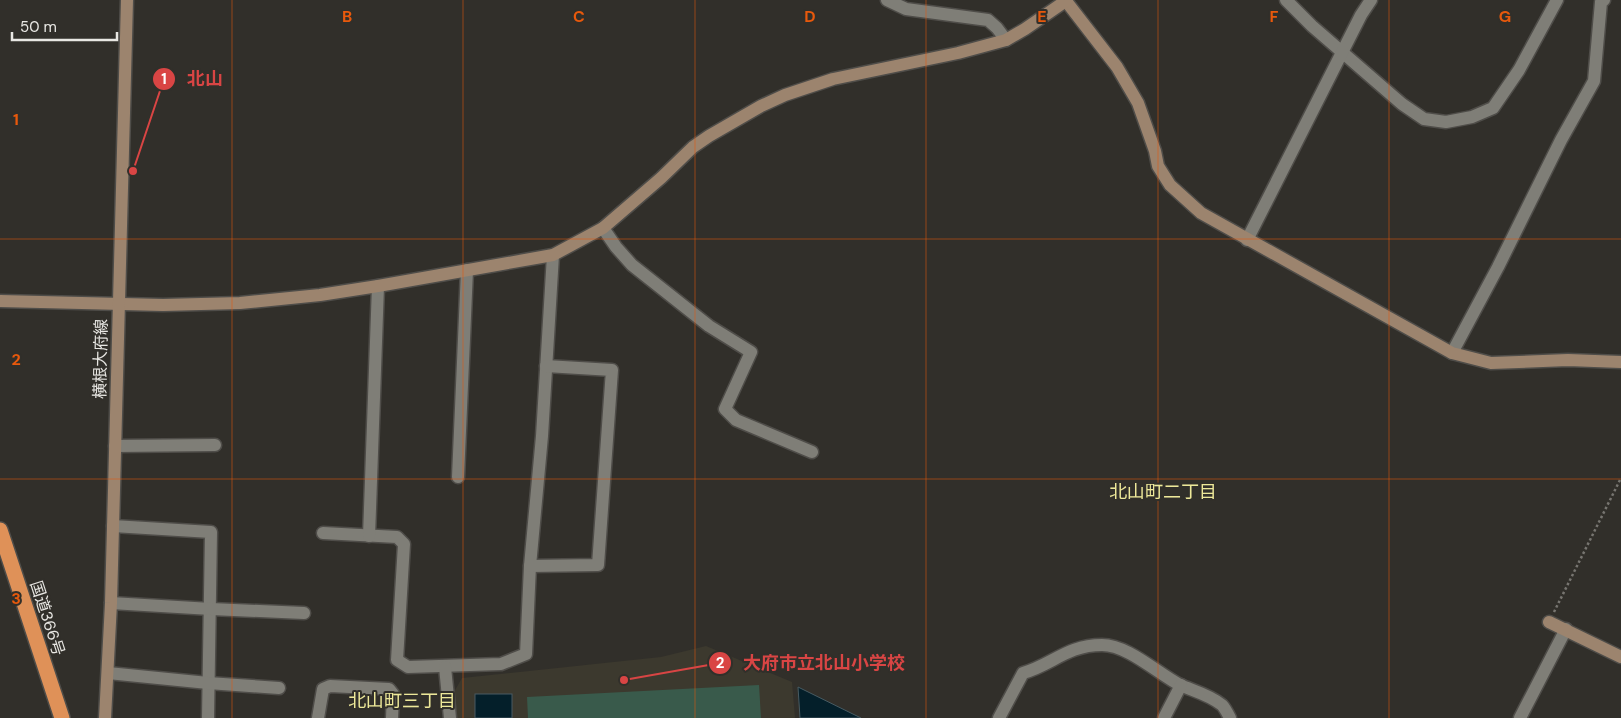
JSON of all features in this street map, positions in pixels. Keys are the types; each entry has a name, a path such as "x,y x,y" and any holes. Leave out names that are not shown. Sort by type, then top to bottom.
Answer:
{"highway":[{"name":"国道366号","path":"0,530 62,718"}],"street":[{"name":"横根大府線","path":"105,718 111,603 127,0"},
{"path":"887,0 906,9 988,20 1006,40"},
{"path":"0,301 118,305 240,303 320,295 553,255 603,228 661,178 693,147 717,131 785,95 833,79 958,53 1006,40 1066,0 1117,68 1138,103 1155,151 1158,166 1170,185 1201,213 1452,353 1491,363 1568,360 1621,362"},
{"path":"1286,0 1342,53 1402,104 1424,119 1446,122 1472,117 1493,108 1506,92 1557,0"},
{"path":"1247,240 1361,15 1371,0"},
{"path":"1452,353 1498,267 1560,140 1594,81 1599,14 1601,2 1604,0"},
{"path":"603,228 632,265 709,326 751,352 725,409 736,420 812,452"},
{"path":"323,533 397,537 404,544 397,660 408,667 501,664 526,654 530,566 542,436 553,255"},
{"path":"458,477 467,270"},
{"path":"369,536 378,286"},
{"path":"530,566 598,565 612,370 546,366"},
{"path":"115,446 215,445"},
{"path":"113,526 211,532 208,718"},
{"path":"111,603 304,612"},
{"path":"1549,622 1621,656"},
{"path":"1520,718 1566,629"},
{"path":"999,718 1023,673 1035,670 1052,659 1079,647 1104,645 1125,650 1181,685 1196,690 1223,705 1230,718"},
{"path":"446,667 450,718"},
{"path":"108,673 208,684 279,688"},
{"path":"1164,718 1181,685"},
{"path":"318,718 323,689 330,686 389,690 393,694 392,718"}],"path":[{"path":"1549,622 1621,478"}],"shaded area":[{"path":"706,646 792,682 795,718 457,718 454,692 462,678 661,657"}],"green space":[{"path":"759,685 761,718 528,718 527,697"}],"water":[{"path":"798,687 861,718 800,718"},
{"path":"475,694 512,694 512,718 475,718"}],"place":[{"name":"北山","path":"133,171"},
{"name":"大府市立北山小学校","path":"624,680"}],"district":[{"name":"北山町二丁目","path":"1163,492"},
{"name":"北山町三丁目","path":"402,701"}]}
